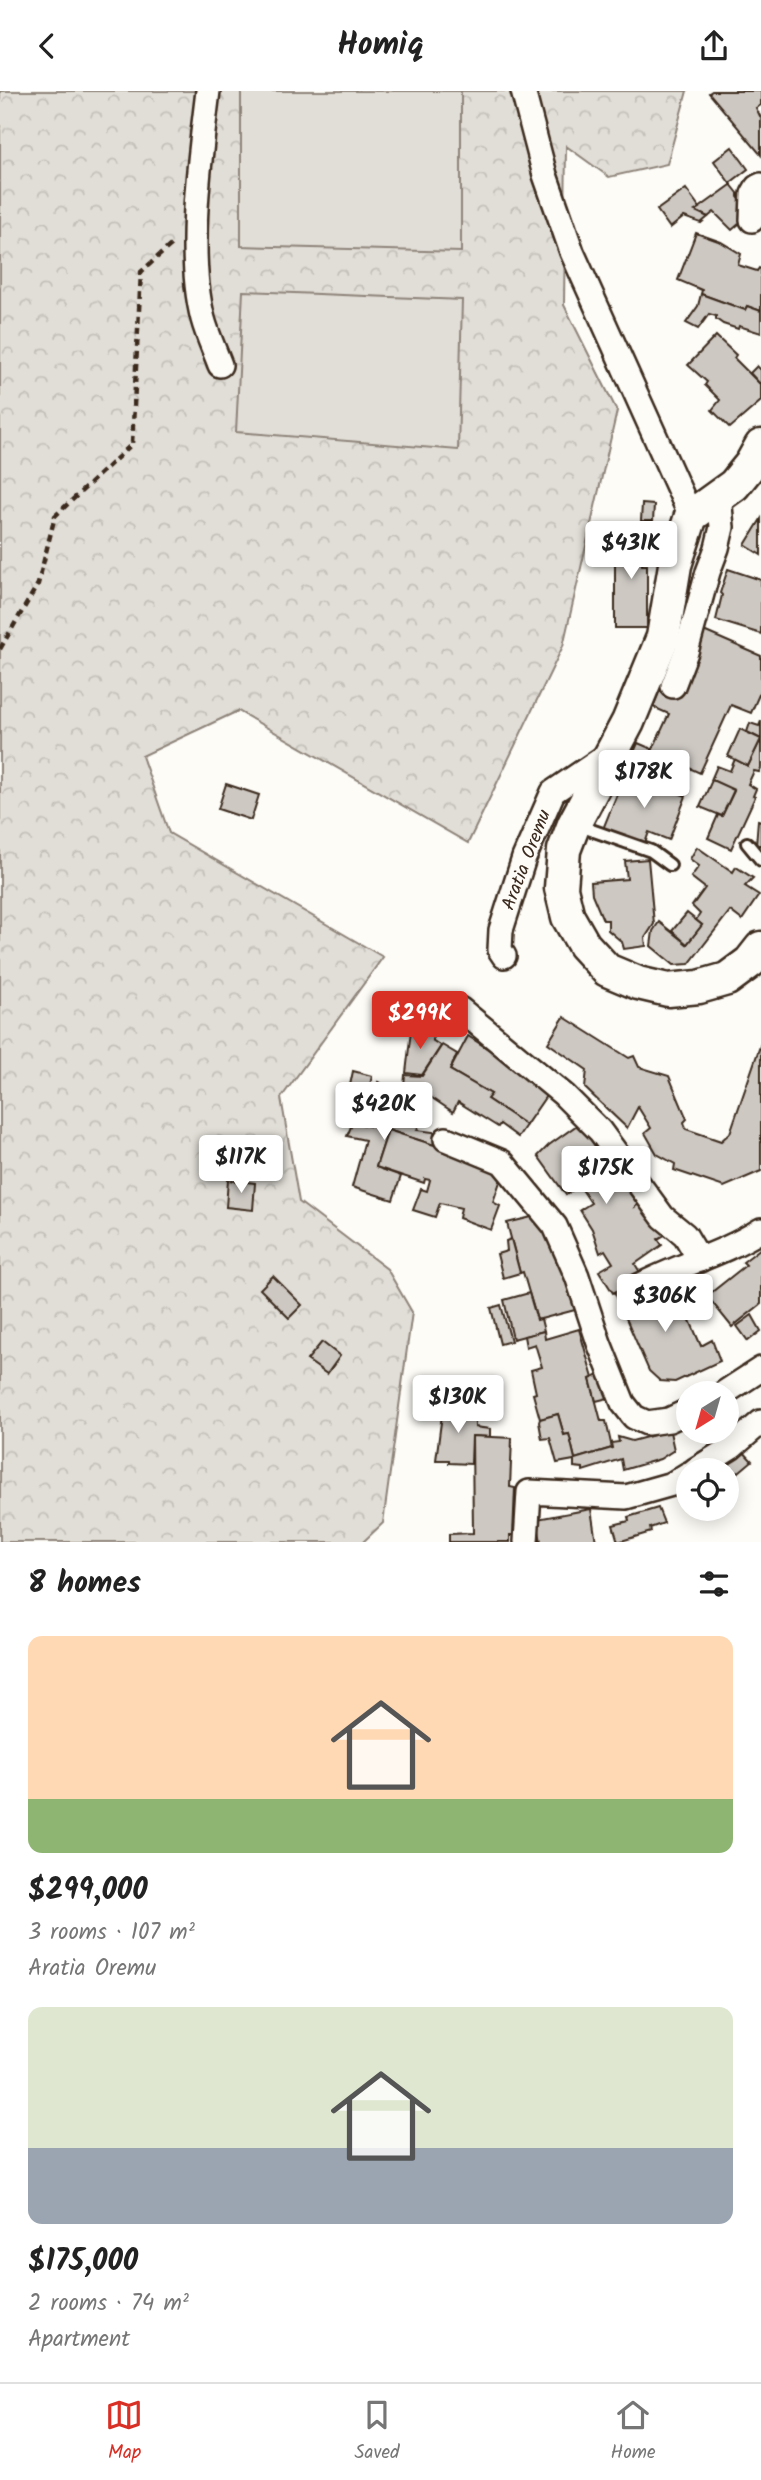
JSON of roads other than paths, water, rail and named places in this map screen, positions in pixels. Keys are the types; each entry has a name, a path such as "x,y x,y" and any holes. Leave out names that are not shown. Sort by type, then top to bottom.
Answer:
{"main road":[{"path":"691,516 734,485 758,458"},
{"name":"Aratia Oremu","path":"691,516 675,565 663,636 628,722 574,824 564,850 561,888 568,917 584,945 607,970 638,983 668,990 699,987 727,979 750,962 761,948"}],"street":[{"path":"208,91 201,152 195,261 203,318 220,365"},
{"path":"523,91 545,175 572,252 691,516"},
{"path":"752,220 753,194 761,185"},
{"path":"673,686 687,652 708,572 718,548 722,527 719,496"},
{"name":"Aratia Oremu","path":"504,956 500,950 501,930 524,858 553,792 612,752"},
{"path":"460,1009 564,1095 600,1131 663,1217 685,1235 701,1260"},
{"path":"446,1139 502,1162 555,1226 577,1276 599,1343 624,1403 634,1417 647,1423 676,1417"},
{"path":"639,1286 668,1271 701,1260 761,1230"},
{"path":"739,1383 761,1369"},
{"path":"714,1458 761,1422"},
{"path":"526,1542 529,1492 626,1497 676,1481"}],"lane":[{"name":"Aratia Oremu","path":"574,824 651,851 670,865"},
{"path":"747,843 761,860"}]}
